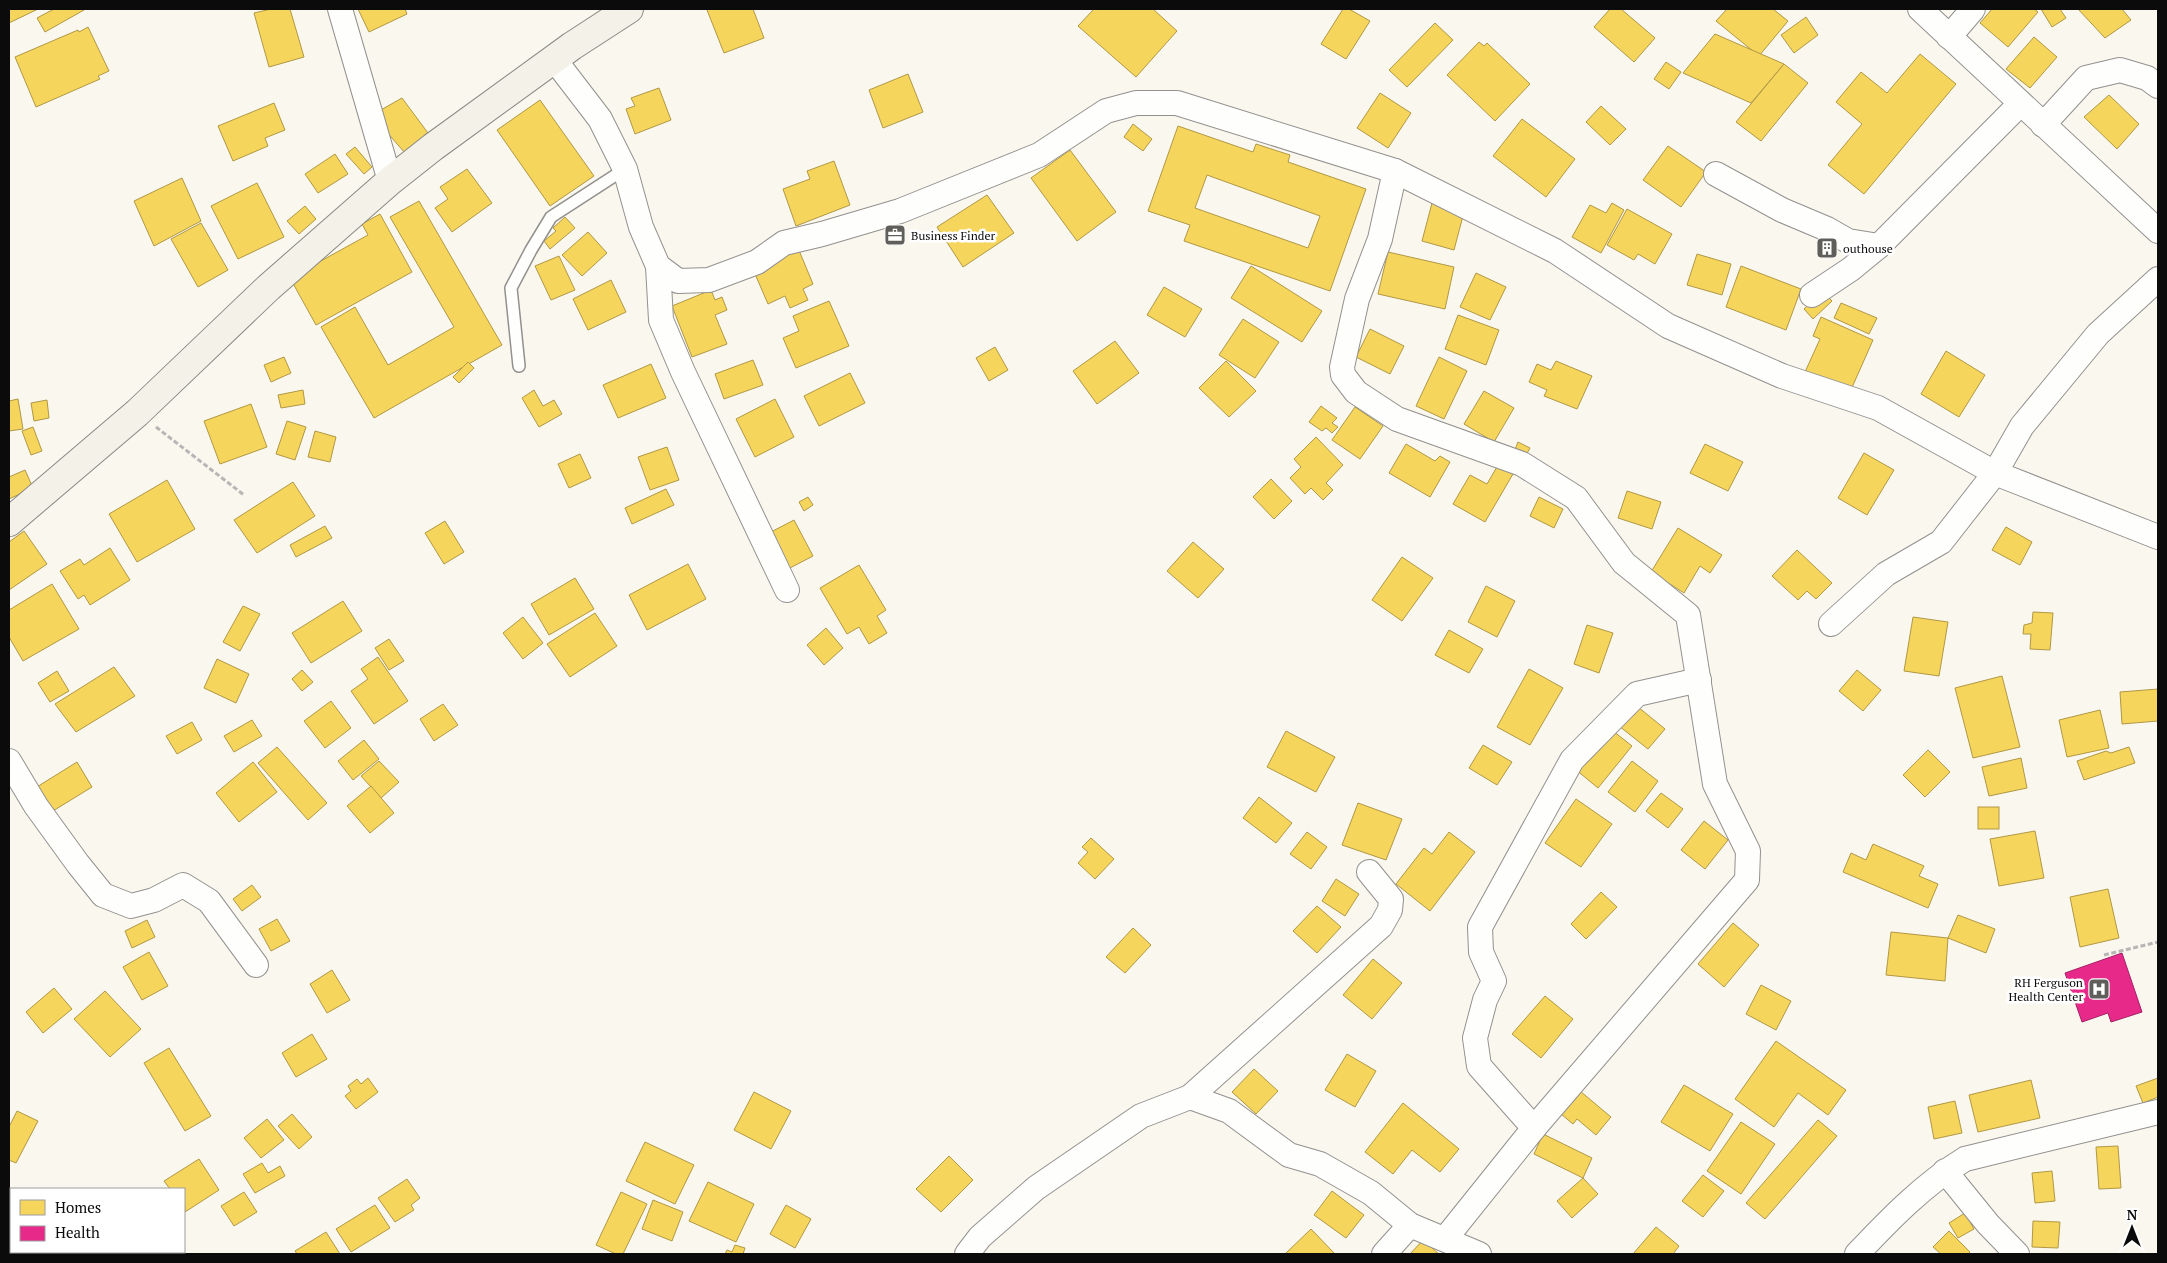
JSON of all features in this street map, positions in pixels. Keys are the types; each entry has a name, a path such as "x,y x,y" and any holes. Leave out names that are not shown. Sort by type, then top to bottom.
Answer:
{"street":[{"path":"340,9 390,181"},
{"path":"9,522 137,413 268,288 390,181 554,59 629,9"},
{"path":"1920,9 2158,231"},
{"path":"1949,37 1973,9"},
{"path":"554,59 600,119 625,168 641,227 658,266 661,320 683,372 787,590"},
{"path":"2043,125 2086,78 2120,70 2146,78 2158,86"},
{"path":"658,266 678,281 709,280 756,262 784,243 900,211 1039,155 1106,111 1136,103 1177,103 1395,171 1555,251 1668,326 1782,376 1878,408 1995,473 2158,537"},
{"path":"1812,295 1851,269 1879,246 2020,104"},
{"path":"1395,171 1380,240 1357,299 1342,367 1344,375 1356,392 1397,419 1522,464 1576,498 1624,564 1688,615 1715,784 1748,851 1747,880 1534,1128 1445,1239"},
{"path":"1716,174 1782,210 1827,229 1848,241 1879,246"},
{"path":"1831,624 1886,574 1941,542 1995,473 2022,426 2098,334 2158,279"},
{"path":"1534,1128 1479,1066 1475,1038 1485,1000 1494,981 1481,952 1480,927 1572,760 1637,694 1699,680"},
{"path":"9,761 36,806 78,864 103,894 131,906 154,900 184,885 209,901 256,965"},
{"path":"967,1254 980,1237 1036,1188 1141,1116 1190,1097 1381,926 1390,910 1390,899 1369,872"},
{"path":"1190,1097 1229,1110 1289,1155 1320,1164 1371,1192 1410,1225 1479,1254"},
{"path":"1857,1254 1888,1221 1945,1171 1965,1159 2158,1112"},
{"path":"1945,1171 2013,1252"},
{"path":"1384,1254 1410,1225"}],"lane":[{"path":"519,366 511,288 531,250 551,217 625,168"}],"path":[{"path":"137,413 244,495"},
{"path":"2104,955 2158,942"}],"building: Homes":[{"path":"9,9 38,9 9,23"},
{"path":"54,9 84,10 45,32 37,18"},
{"path":"271,9 290,9 304,57 269,67 254,13"},
{"path":"358,9 405,9 407,14 369,32"},
{"path":"753,9 764,38 724,53 707,10"},
{"path":"1094,9 1153,9 1177,31 1136,77 1078,26"},
{"path":"1343,9 1349,9 1370,21 1346,59 1321,44"},
{"path":"1610,9 1621,9 1655,38 1634,62 1594,27"},
{"path":"1727,9 1773,9 1788,21 1759,56 1716,21"},
{"path":"1992,9 2034,9 2038,12 2008,47 1980,23"},
{"path":"2041,9 2060,9 2066,18 2052,27"},
{"path":"2078,9 2122,9 2131,20 2105,38"},
{"path":"1806,17 1818,35 1794,53 1781,35"},
{"path":"1435,23 1453,40 1407,87 1389,70"},
{"path":"88,27 109,71 98,76 100,79 36,107 15,57"},
{"path":"1715,34 1784,64 1751,103 1683,73"},
{"path":"2034,37 2057,57 2030,88 2006,69"},
{"path":"1479,42 1484,46 1487,43 1530,84 1495,121 1447,75"},
{"path":"1920,54 1956,84 1864,194 1828,165 1862,124 1836,102 1861,72 1887,93"},
{"path":"1666,62 1681,72 1669,89 1654,79"},
{"path":"1784,64 1808,83 1761,141 1736,122"},
{"path":"908,74 923,112 883,128 869,90"},
{"path":"659,88 671,120 635,134 626,109 635,106 631,98"},
{"path":"1380,93 1411,113 1388,148 1357,128"},
{"path":"2109,95 2139,124 2117,149 2084,117"},
{"path":"402,98 428,133 405,153 372,115"},
{"path":"540,100 594,176 550,206 497,130"},
{"path":"274,103 285,130 265,138 268,146 233,161 218,126"},
{"path":"1601,106 1626,129 1610,145 1586,122"},
{"path":"1522,119 1575,159 1546,197 1493,156"},
{"path":"1133,124 1152,139 1143,151 1124,137"},
{"path":"1178,126 1253,152 1256,144 1290,155 1288,162 1366,189 1330,291 1184,241 1190,225 1148,211","holes":["1207,175 1320,216 1308,248 1195,208"]},
{"path":"1668,146 1706,172 1681,207 1643,180"},
{"path":"355,147 372,167 364,174 346,154"},
{"path":"1070,150 1116,212 1077,241 1031,178"},
{"path":"335,154 348,174 318,193 305,174"},
{"path":"834,161 850,205 796,226 783,189 810,179 807,171"},
{"path":"467,169 492,203 452,232 435,208 448,199 440,187"},
{"path":"182,178 201,221 154,246 134,201"},
{"path":"257,183 284,237 238,259 211,206"},
{"path":"987,195 1014,233 963,267 937,227"},
{"path":"419,201 502,345 374,418 321,327 355,307 388,365 454,327 390,217"},
{"path":"1432,203 1464,212 1454,250 1422,241"},
{"path":"1612,203 1624,210 1601,253 1572,237 1590,205 1606,213"},
{"path":"305,206 316,219 299,234 287,221"},
{"path":"1627,209 1672,234 1655,264 1638,254 1634,260 1607,245"},
{"path":"380,214 412,272 316,325 290,278 368,235 362,224"},
{"path":"565,217 575,228 550,249 544,241 556,231 553,228"},
{"path":"201,223 228,270 198,287 171,239"},
{"path":"588,232 607,253 582,276 562,255"},
{"path":"798,248 813,284 803,289 808,300 790,308 785,296 768,304 752,267"},
{"path":"1388,252 1454,267 1445,309 1378,294"},
{"path":"1697,254 1731,264 1722,295 1687,285"},
{"path":"559,256 575,290 551,300 535,266"},
{"path":"1251,266 1322,311 1302,342 1231,298"},
{"path":"1741,266 1801,289 1786,330 1726,307"},
{"path":"1476,273 1506,287 1490,320 1460,307"},
{"path":"611,280 626,312 588,330 573,299"},
{"path":"1164,287 1202,309 1185,337 1147,315"},
{"path":"711,290 715,300 722,297 727,310 715,315 727,344 692,357 672,306"},
{"path":"1823,291 1832,301 1813,319 1804,309"},
{"path":"829,301 849,346 796,368 783,338 799,331 793,316"},
{"path":"1841,303 1877,318 1869,334 1834,318"},
{"path":"1458,315 1499,330 1486,365 1445,349"},
{"path":"1821,317 1873,340 1850,392 1805,372 1820,339 1813,336"},
{"path":"1243,319 1279,342 1255,378 1219,355"},
{"path":"1370,329 1404,346 1390,374 1356,357"},
{"path":"1115,341 1139,373 1097,404 1073,371"},
{"path":"995,347 1008,370 989,381 976,358"},
{"path":"1946,351 1985,375 1959,417 1921,394"},
{"path":"284,357 291,373 271,382 264,365"},
{"path":"1439,357 1467,371 1444,419 1416,406"},
{"path":"753,360 763,385 724,399 715,374"},
{"path":"1226,361 1256,391 1229,417 1199,388"},
{"path":"1556,361 1592,376 1577,409 1544,396 1547,390 1529,382 1537,364 1551,370"},
{"path":"468,362 474,368 459,383 453,377"},
{"path":"651,364 666,398 618,418 603,385"},
{"path":"850,373 865,403 819,426 804,396"},
{"path":"303,390 305,404 281,408 278,395"},
{"path":"534,390 543,406 554,400 562,414 539,427 522,398"},
{"path":"1484,391 1514,408 1494,442 1464,424"},
{"path":"18,399 23,429 9,431 9,401"},
{"path":"775,399 794,437 755,457 736,419"},
{"path":"47,400 49,418 34,421 31,403"},
{"path":"251,404 267,447 220,464 204,421"},
{"path":"1321,406 1337,418 1332,423 1338,427 1332,433 1326,428 1322,431 1309,422"},
{"path":"1355,407 1383,426 1360,459 1332,440"},
{"path":"287,421 306,427 295,460 276,454"},
{"path":"33,427 42,451 31,455 22,431"},
{"path":"315,431 336,437 330,462 308,457"},
{"path":"1316,437 1343,465 1326,483 1333,490 1323,500 1311,488 1305,494 1290,478 1301,467 1294,459"},
{"path":"1518,442 1530,448 1525,457 1514,452"},
{"path":"1406,444 1435,461 1440,456 1450,462 1430,497 1389,473"},
{"path":"1705,444 1743,462 1728,491 1690,473"},
{"path":"667,447 679,480 650,490 638,457"},
{"path":"1864,453 1894,470 1867,515 1838,498"},
{"path":"580,454 591,478 569,488 558,464"},
{"path":"1498,465 1513,474 1485,522 1453,504 1470,475 1487,484"},
{"path":"25,470 33,488 9,499 9,477"},
{"path":"1271,479 1292,501 1274,519 1253,497"},
{"path":"167,480 195,529 137,562 109,514"},
{"path":"293,482 315,516 257,553 234,520"},
{"path":"666,489 674,505 632,524 625,508"},
{"path":"1627,491 1661,502 1652,529 1618,518"},
{"path":"808,497 813,505 804,511 799,502"},
{"path":"1539,497 1563,509 1554,528 1530,516"},
{"path":"794,520 813,556 788,569 769,533"},
{"path":"445,521 464,552 444,564 425,533"},
{"path":"325,526 332,538 296,557 290,545"},
{"path":"2006,527 2032,542 2020,565 1992,550"},
{"path":"1678,528 1722,555 1710,573 1700,566 1684,593 1651,572"},
{"path":"24,531 47,564 9,590 9,542"},
{"path":"1193,542 1224,569 1198,598 1167,571"},
{"path":"110,548 130,580 90,605 84,595 78,599 60,571 80,559 84,565"},
{"path":"1797,550 1832,583 1816,599 1807,591 1798,600 1772,576"},
{"path":"1402,557 1433,578 1402,621 1372,600"},
{"path":"688,564 706,599 647,630 629,595"},
{"path":"859,565 886,610 877,616 887,633 869,644 859,627 847,634 820,588"},
{"path":"575,578 594,609 549,635 531,604"},
{"path":"52,584 79,629 23,661 9,637 9,610"},
{"path":"1486,586 1515,601 1497,637 1468,622"},
{"path":"343,601 362,631 311,663 292,633"},
{"path":"243,606 260,614 240,651 223,642"},
{"path":"2033,612 2053,613 2050,650 2030,649 2031,634 2023,634 2024,625 2032,623"},
{"path":"595,613 617,646 570,677 547,644"},
{"path":"523,617 543,643 523,659 503,633"},
{"path":"1913,617 1948,622 1939,676 1904,671"},
{"path":"1587,625 1613,633 1599,673 1574,664"},
{"path":"826,628 843,648 824,665 807,645"},
{"path":"1449,630 1483,649 1469,673 1435,655"},
{"path":"389,639 404,661 389,670 375,648"},
{"path":"378,657 408,701 374,724 351,691 368,679 361,669"},
{"path":"217,659 249,674 236,703 204,688"},
{"path":"114,667 135,696 76,732 55,704"},
{"path":"1529,669 1563,688 1530,745 1497,727"},
{"path":"302,670 313,682 302,691 292,679"},
{"path":"1857,670 1881,690 1863,711 1839,691"},
{"path":"57,671 69,691 50,702 38,683"},
{"path":"2002,676 2020,747 1973,758 1955,688"},
{"path":"2158,689 2158,721 2122,724 2120,692"},
{"path":"331,701 351,728 325,748 304,721"},
{"path":"1632,702 1665,729 1648,749 1614,722"},
{"path":"443,704 458,725 434,741 420,719"},
{"path":"2100,710 2109,748 2067,757 2059,720"},
{"path":"252,720 262,736 234,752 224,736"},
{"path":"192,722 202,740 177,754 166,736"},
{"path":"1608,727 1632,746 1598,788 1575,769"},
{"path":"1286,731 1335,757 1316,792 1267,767"},
{"path":"364,740 379,759 353,780 338,761"},
{"path":"1483,745 1512,762 1497,785 1469,768"},
{"path":"277,747 327,803 308,820 258,763"},
{"path":"2129,747 2135,763 2084,780 2077,761 2106,751 2111,753"},
{"path":"1928,750 1950,772 1925,797 1903,775"},
{"path":"2021,758 2027,788 1989,796 1982,767"},
{"path":"379,761 399,782 381,798 361,776"},
{"path":"1632,761 1658,781 1635,812 1608,792"},
{"path":"77,762 92,787 48,814 32,790"},
{"path":"253,762 277,792 239,822 216,793"},
{"path":"371,786 394,813 370,833 347,806"},
{"path":"1661,793 1683,809 1668,828 1646,811"},
{"path":"1259,797 1292,823 1276,843 1243,818"},
{"path":"1576,799 1612,824 1581,867 1545,843"},
{"path":"1358,803 1402,819 1386,860 1342,845"},
{"path":"1978,807 1999,807 1999,829 1978,829"},
{"path":"1704,821 1728,840 1705,869 1681,850"},
{"path":"2035,831 2044,878 1999,886 1990,839"},
{"path":"1307,832 1327,847 1311,869 1290,854"},
{"path":"1449,832 1475,852 1430,911 1396,884 1424,848 1432,854"},
{"path":"1091,838 1114,859 1095,879 1078,863 1088,852 1082,847"},
{"path":"1873,844 1924,866 1919,876 1938,884 1928,908 1843,872 1851,853 1866,860"},
{"path":"1336,879 1359,894 1345,916 1322,901"},
{"path":"252,885 261,897 242,911 233,899"},
{"path":"2108,889 2119,938 2080,947 2070,897"},
{"path":"1601,892 1617,907 1586,939 1571,924"},
{"path":"1317,906 1341,927 1317,953 1293,931"},
{"path":"1958,915 1995,929 1986,953 1948,938"},
{"path":"277,919 290,941 271,951 259,929"},
{"path":"147,920 155,937 132,948 125,931"},
{"path":"1733,923 1759,945 1724,987 1698,964"},
{"path":"1133,928 1151,945 1125,973 1106,957"},
{"path":"1891,932 1948,938 1945,981 1886,975"},
{"path":"149,952 168,986 142,1000 123,967"},
{"path":"1373,959 1402,983 1372,1019 1343,995"},
{"path":"332,970 350,1000 327,1013 310,984"},
{"path":"1761,985 1791,1001 1776,1030 1746,1014"},
{"path":"54,988 72,1009 43,1033 26,1012"},
{"path":"105,991 141,1029 110,1057 74,1019"},
{"path":"1545,996 1573,1019 1541,1058 1512,1034"},
{"path":"312,1034 327,1059 296,1077 282,1053"},
{"path":"1776,1041 1846,1090 1828,1115 1798,1093 1774,1127 1735,1099"},
{"path":"169,1048 211,1116 185,1131 144,1063"},
{"path":"1347,1054 1376,1071 1355,1107 1325,1090"},
{"path":"1254,1069 1278,1091 1256,1114 1232,1092"},
{"path":"368,1078 378,1092 356,1109 345,1096 351,1091 348,1086 357,1079 361,1084"},
{"path":"2158,1078 2158,1097 2143,1103 2136,1086"},
{"path":"2031,1080 2040,1118 1978,1132 1969,1095"},
{"path":"1684,1085 1733,1114 1710,1151 1661,1122"},
{"path":"1574,1086 1611,1117 1596,1135 1577,1119 1573,1124 1555,1109"},
{"path":"754,1092 791,1111 771,1149 734,1130"},
{"path":"1955,1101 1962,1133 1934,1139 1928,1107"},
{"path":"1403,1103 1459,1149 1440,1172 1412,1150 1393,1174 1365,1152"},
{"path":"17,1111 38,1121 16,1163 9,1160 9,1127"},
{"path":"292,1114 312,1137 299,1149 278,1126"},
{"path":"267,1119 284,1140 261,1158 244,1138"},
{"path":"1818,1120 1837,1136 1765,1219 1746,1203"},
{"path":"1741,1122 1775,1144 1741,1194 1707,1171"},
{"path":"1543,1134 1592,1158 1583,1178 1534,1154"},
{"path":"645,1142 694,1165 675,1204 626,1181"},
{"path":"2118,1146 2121,1188 2099,1189 2096,1147"},
{"path":"949,1156 973,1180 941,1212 916,1189"},
{"path":"199,1159 219,1190 185,1212 185,1188 169,1188 164,1181"},
{"path":"262,1163 268,1173 280,1166 285,1176 255,1193 243,1174"},
{"path":"2052,1171 2055,1201 2035,1203 2032,1173"},
{"path":"1703,1175 1724,1191 1703,1217 1682,1201"},
{"path":"1583,1178 1598,1194 1572,1218 1557,1201"},
{"path":"407,1179 420,1198 411,1205 414,1210 395,1222 378,1198"},
{"path":"708,1182 754,1204 736,1242 689,1221"},
{"path":"1332,1191 1364,1215 1346,1238 1314,1215"},
{"path":"244,1192 257,1212 234,1226 221,1206"},
{"path":"621,1192 647,1204 623,1254 616,1254 596,1245"},
{"path":"653,1200 683,1212 672,1241 642,1229"},
{"path":"375,1205 390,1228 351,1252 336,1229"},
{"path":"786,1205 811,1219 795,1248 770,1234"},
{"path":"1965,1213 1974,1229 1958,1238 1949,1223"},
{"path":"2033,1221 2060,1222 2058,1248 2032,1247"},
{"path":"1656,1227 1679,1246 1673,1254 1633,1254"},
{"path":"1311,1229 1335,1254 1285,1254"},
{"path":"1949,1231 1970,1252 1968,1254 1941,1254 1933,1247"},
{"path":"326,1232 340,1254 297,1254 295,1251"},
{"path":"1423,1240 1439,1254 1410,1254"},
{"path":"735,1245 745,1248 743,1254 725,1254 727,1250 732,1252"}],"building: Health":[{"name":"RH Ferguson Health Center","path":"2122,953 2142,1012 2111,1022 2108,1013 2082,1022 2065,973"}],"place":[{"name":"Business Finder","path":"895,235"},
{"name":"outhouse","path":"1827,248"},
{"name":"RH Ferguson Health Center","path":"2099,989"}]}
